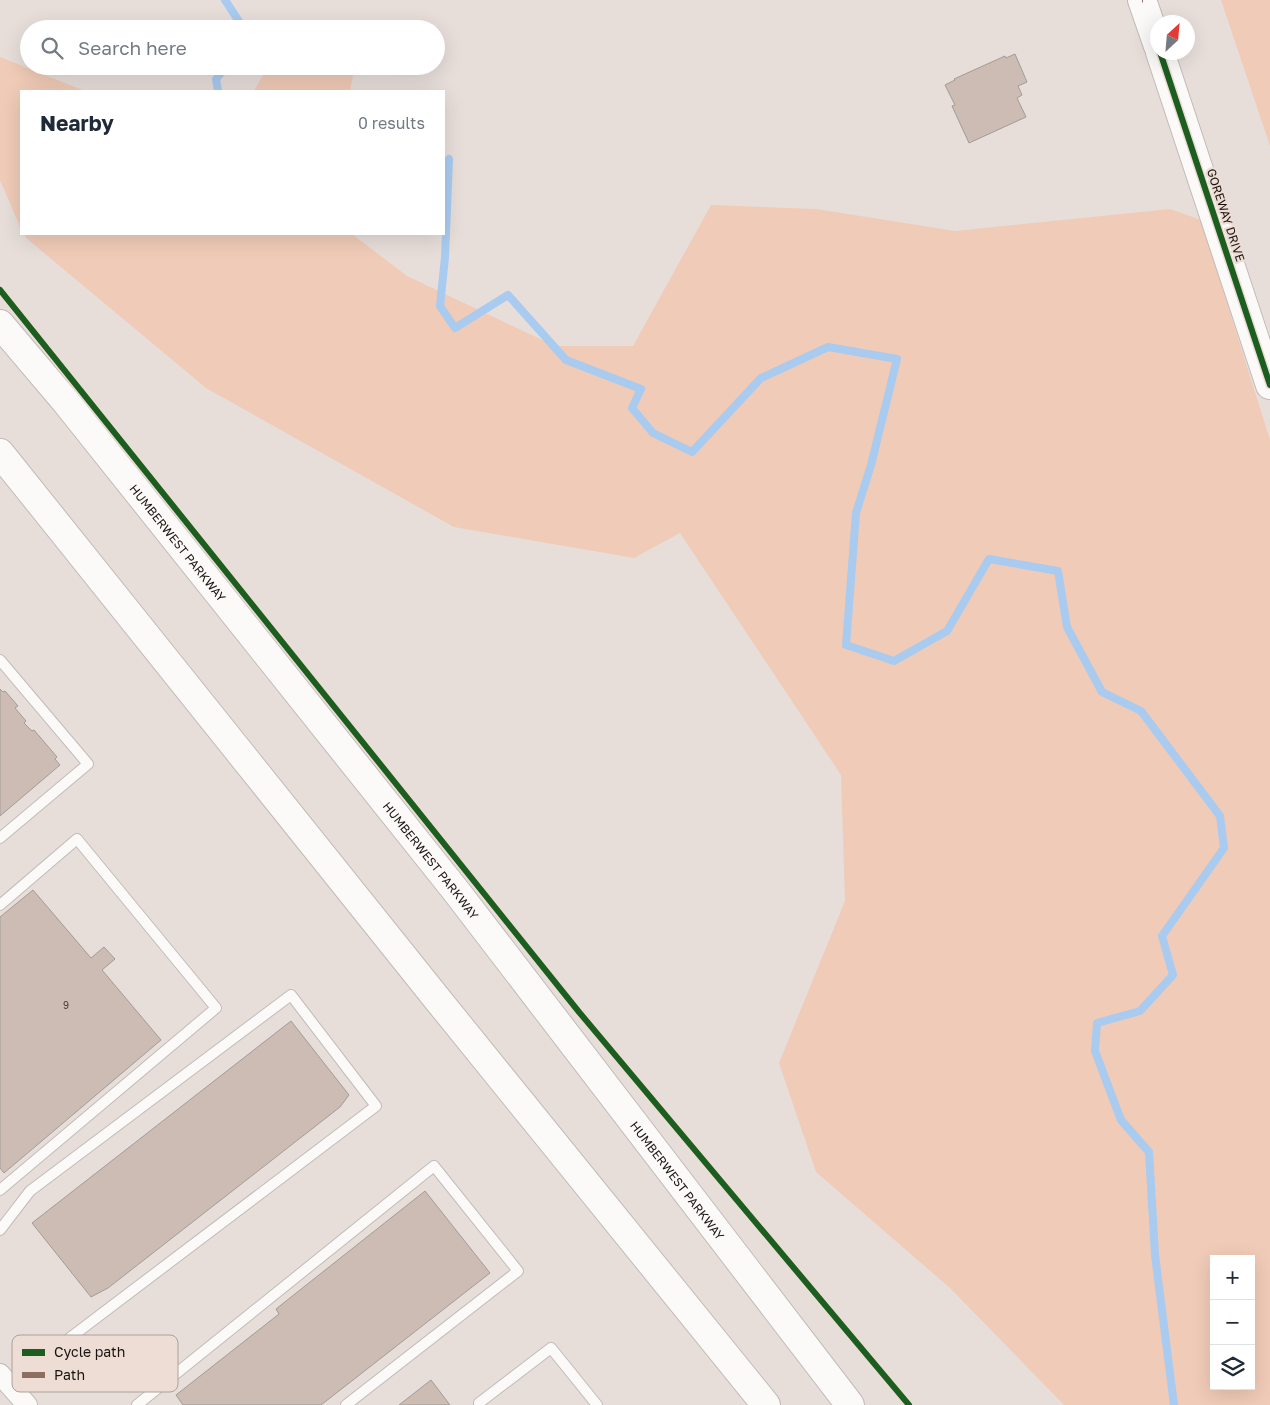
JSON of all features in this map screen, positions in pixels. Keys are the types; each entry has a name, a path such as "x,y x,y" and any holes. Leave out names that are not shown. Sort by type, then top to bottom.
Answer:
{"main road":[{"path":"1142,0 1150,23"},
{"name":"GOREWAY DRIVE","path":"1163,60 1270,385"},
{"name":"HUMBERWEST PARKWAY","path":"0,324 66,402 456,892 850,1405"},
{"path":"0,453 438,1000 766,1405"}],"street":[{"path":"16,1392 27,1405"}],"lane":[{"path":"0,660 88,764 0,838"},
{"path":"0,905 76,840 216,1008 0,1190"},
{"path":"0,1230 30,1191 291,994 376,1106 64,1335"},
{"path":"178,1372 434,1166 518,1271 346,1405"},
{"path":"479,1403 551,1348 597,1405"},
{"path":"137,1405 153,1392"}],"shaded area":[{"path":"1221,0 1270,0 1270,146"},
{"path":"0,57 20,65 20,75 45,75 82,90 20,90 20,227 0,180"},
{"path":"263,75 353,75 350,90 255,90"},
{"path":"711,205 816,209 955,231 1170,209 1201,220 1270,440 1270,1405 1064,1405 950,1288 816,1172 779,1063 845,901 841,775 680,533 634,558 454,527 206,388 24,235 353,235 407,276 555,346 633,346"}],"building":[{"path":"1015,54 1027,82 1018,86 1022,95 1017,98 1026,117 969,143 952,106 955,105 945,85 1005,56 1006,58"},
{"path":"0,689 3,692 5,691 18,706 15,708 26,721 24,723 32,731 34,730 57,757 55,759 60,765 0,816"},
{"path":"33,890 91,958 104,947 115,959 102,970 161,1040 4,1173 0,1168 0,917"},
{"path":"291,1021 349,1095 340,1107 108,1288 91,1297 32,1223"},
{"path":"425,1191 490,1273 321,1405 183,1405 176,1395 279,1314 276,1309"},
{"path":"431,1380 450,1405 399,1405"}],"waterway":[{"path":"225,0 238,20"},
{"path":"218,90 216,79 219,75"},
{"path":"445,163 449,159 445,257 440,306 455,328 508,295 566,360 641,389 632,408 653,433 692,452 761,378 828,347 897,359 871,465 856,513 846,645 894,661 947,631 989,559 1058,571 1067,627 1102,692 1141,711 1220,816 1224,848 1162,936 1173,975 1140,1011 1097,1023 1095,1051 1121,1120 1149,1152 1155,1255 1174,1405"}],"cycle path":[{"path":"1163,60 1270,385"},
{"path":"0,290 579,1012 909,1405"}]}
